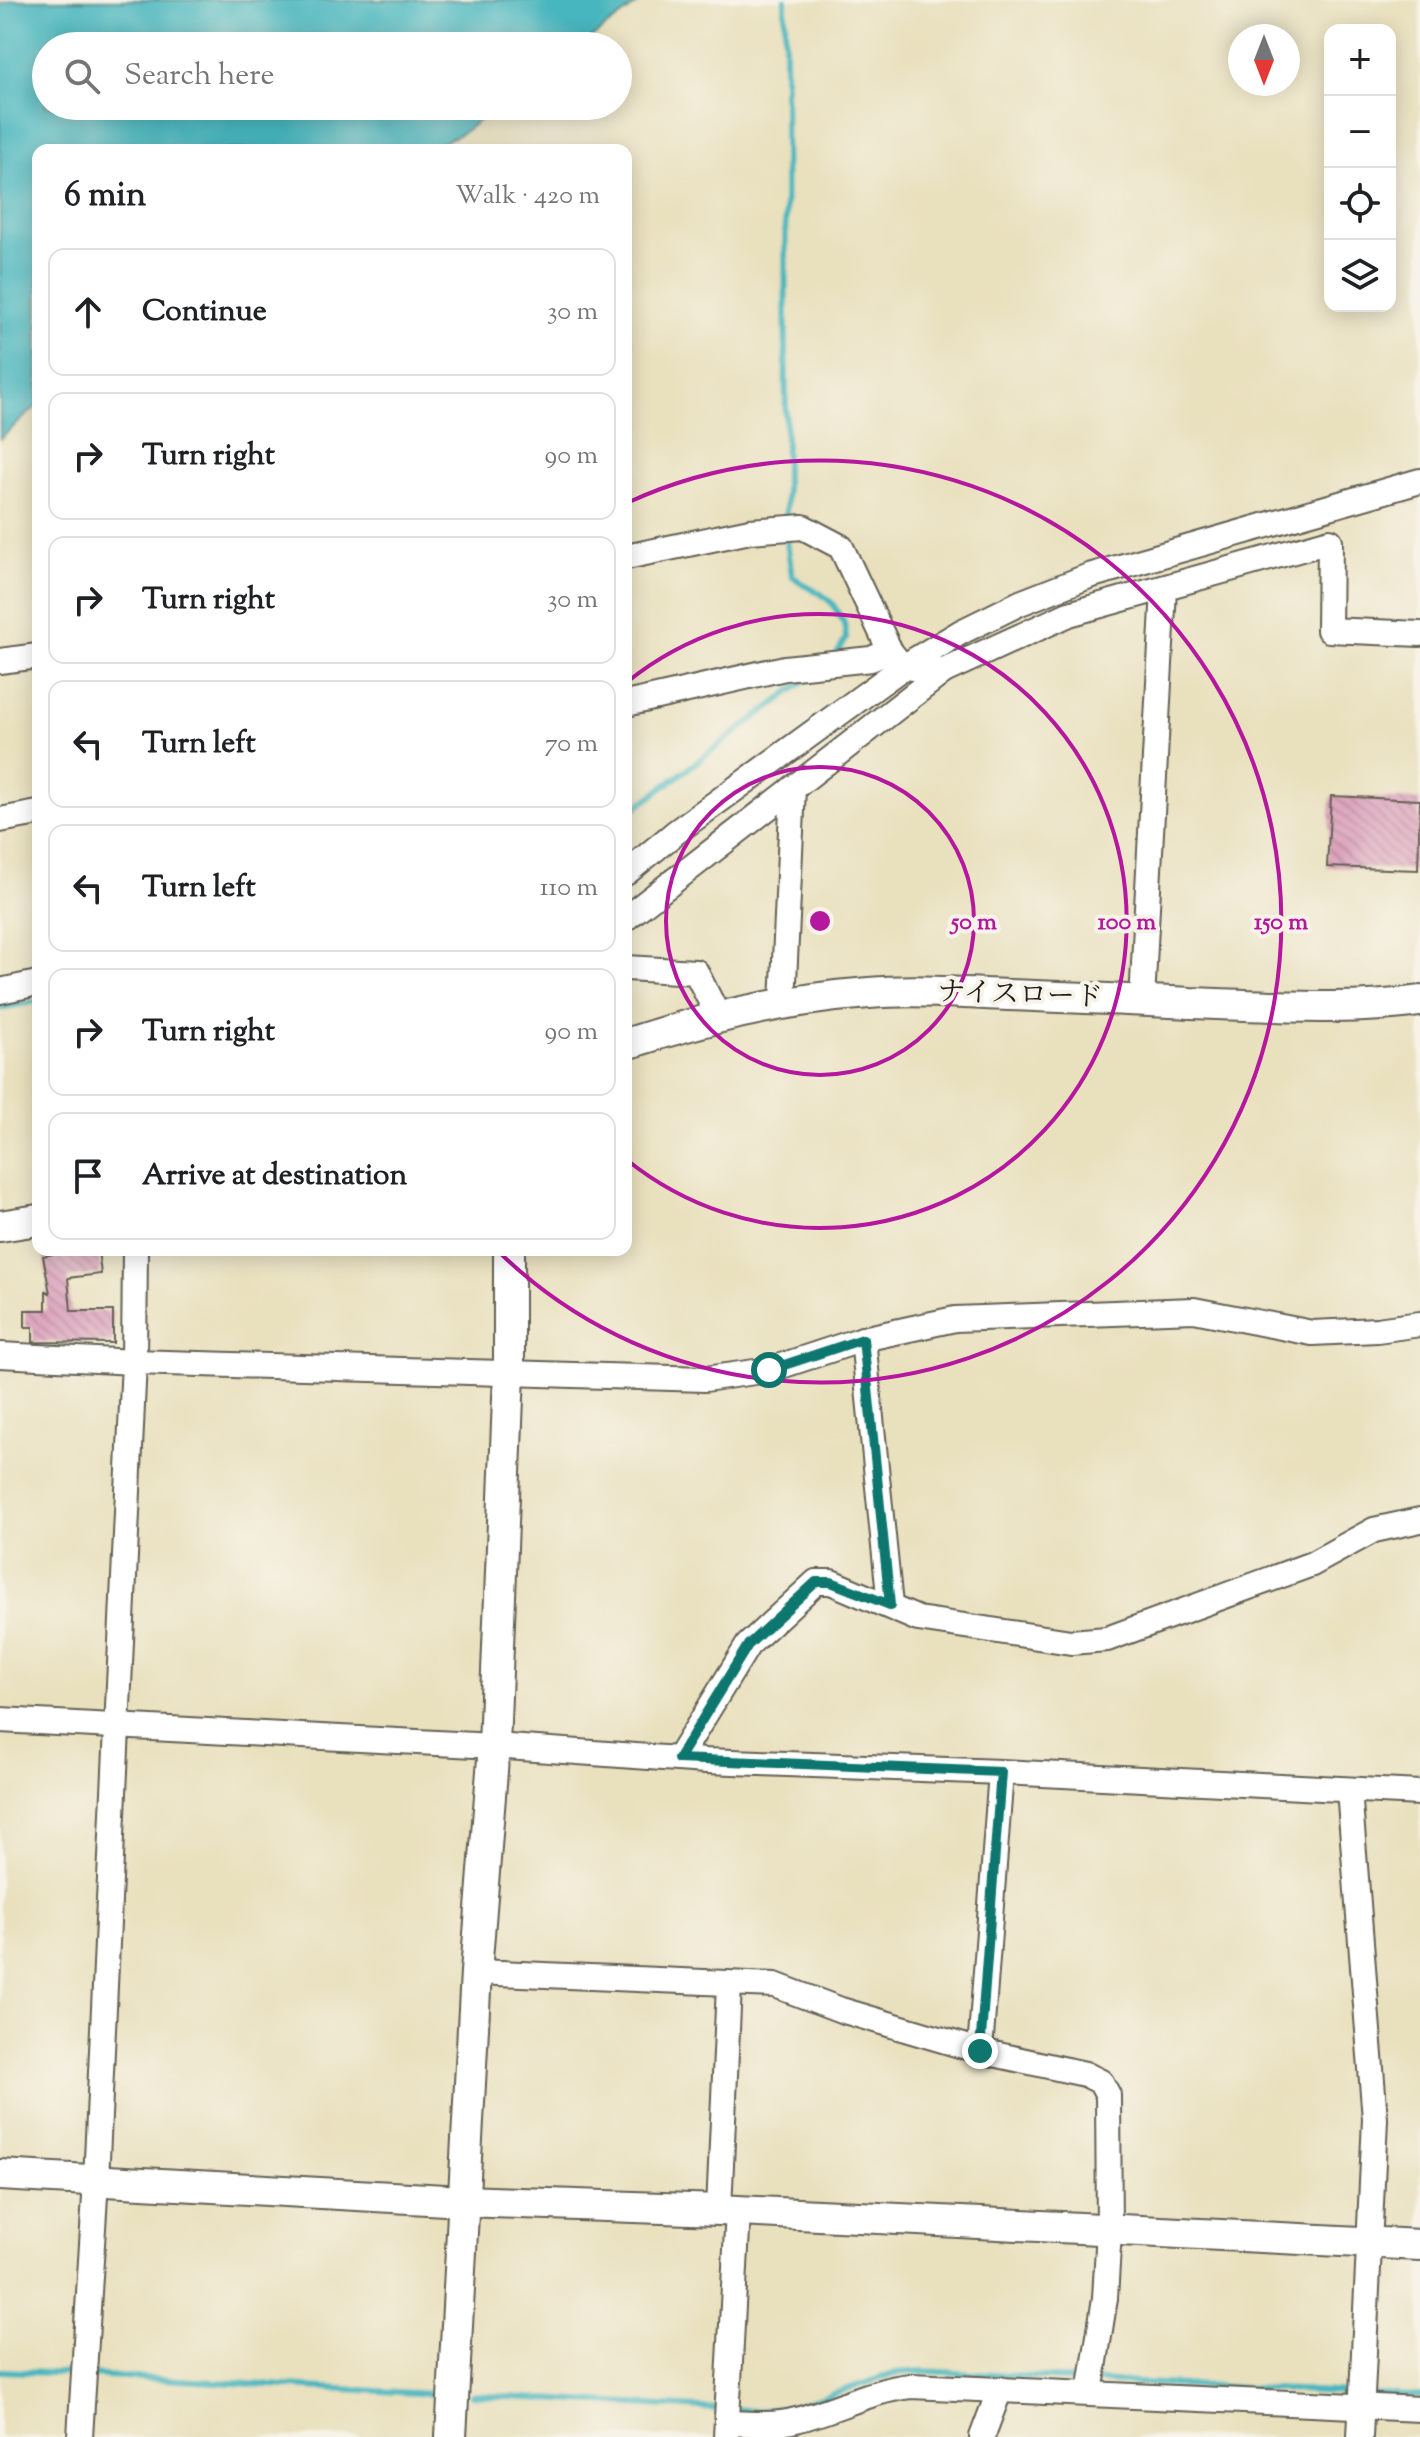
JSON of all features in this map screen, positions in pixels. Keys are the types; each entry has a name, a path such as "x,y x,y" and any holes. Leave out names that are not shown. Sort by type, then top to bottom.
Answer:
{"street":[{"path":"632,868 896,659 1089,576 1420,481"},
{"path":"632,556 750,531 803,527 841,547 896,659"},
{"path":"632,913 944,671 1069,614 1330,541 1329,630 1420,634"},
{"path":"1142,1001 1164,589"},
{"path":"0,661 32,657"},
{"path":"632,703 785,668 871,659 896,659 944,671"},
{"path":"783,1003 793,788"},
{"path":"0,820 32,814"},
{"path":"632,968 696,972 718,1016"},
{"path":"0,991 32,984"},
{"name":"ナイスロード","path":"632,1042 718,1016 783,1003 870,993 954,992 1269,1006 1387,1006 1420,1001"},
{"path":"0,1226 32,1221"},
{"path":"80,2437 96,2180 134,1362 135,1256"},
{"path":"451,2437 476,1972 494,1746 509,1373 509,1256"},
{"path":"0,1355 134,1362 705,1379 769,1370 863,1339 955,1319 1194,1310 1312,1333 1377,1330 1420,1324"},
{"path":"863,1339 890,1605"},
{"path":"678,1759 748,1645 816,1582 831,1582 918,1619 1071,1642 1107,1639 1312,1564 1374,1530 1420,1520"},
{"path":"0,1720 494,1746 678,1759 1420,1793"},
{"path":"980,2051 1001,1772"},
{"path":"1349,1790 1374,2105 1360,2437"},
{"path":"476,1972 775,1985 841,2010 980,2051 1085,2074 1101,2082 1108,2095 1109,2230 1105,2298 1092,2385"},
{"path":"729,1985 727,2419 770,2424 797,2420 891,2388 911,2386 1000,2389 1092,2385 1362,2398 1420,2409"},
{"path":"0,2175 463,2201 1420,2245"},
{"path":"982,2437 1000,2389"}],"water":[{"path":"12,0 643,0 599,32 32,32 32,120 480,120 439,144 32,144 32,410 0,439 0,4"}],"building":[{"path":"1331,796 1420,800 1418,870 1327,867"},
{"path":"43,1256 99,1256 101,1274 68,1278 71,1311 113,1311 113,1343 33,1342 33,1327 25,1327 25,1310 46,1310 46,1291 50,1293"}],"waterway":[{"path":"785,0 786,524"},
{"path":"786,535 792,575 832,603 844,623 846,638 836,656"},
{"path":"632,810 815,673"},
{"path":"0,1008 32,1002"},
{"path":"0,2371 76,2374"},
{"path":"731,2409 760,2411 797,2406 895,2373 923,2371 1086,2380"},
{"path":"88,2375 435,2394"},
{"path":"1097,2381 1358,2393"},
{"path":"1369,2394 1420,2396"},
{"path":"472,2395 720,2409"}],"route":[{"path":"769,1370 863,1339 890,1605 831,1582 816,1582 748,1645 678,1759 1001,1772 980,2051"}]}
